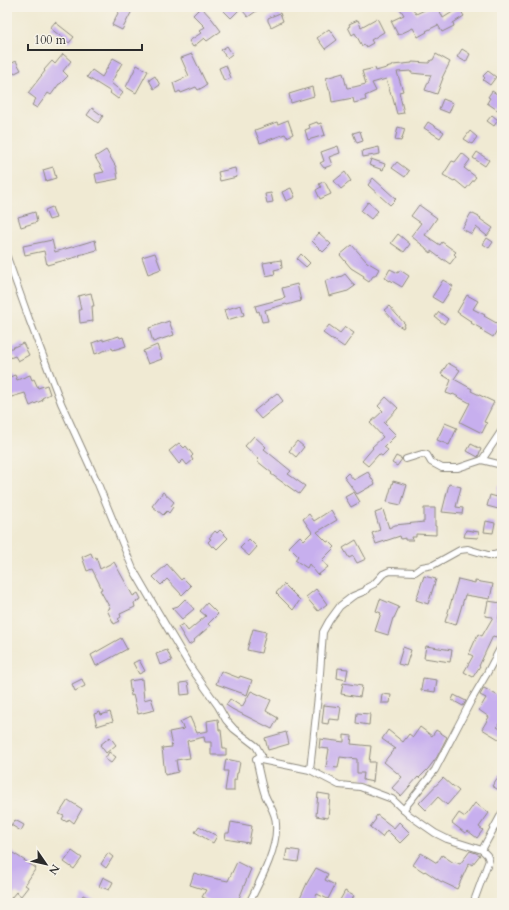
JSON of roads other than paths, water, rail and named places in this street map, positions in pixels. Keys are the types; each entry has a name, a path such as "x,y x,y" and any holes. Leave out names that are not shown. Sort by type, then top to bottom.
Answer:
{"street":[{"path":"7,257 61,403 98,484 133,569 188,662 226,720 256,746 261,755 256,759"},
{"path":"482,460 502,430"},
{"path":"406,459 422,454 427,455 431,462 442,468 458,468 482,460 502,466"},
{"path":"310,770 323,632 340,606 353,596 365,591 386,572 415,572 422,567 432,565 453,553 464,549 488,555 502,553"},
{"path":"403,810 435,770 472,698 502,645"},
{"path":"256,759 310,770 339,785 360,787 392,799 409,815 435,833 446,839 482,850 487,854 489,860 474,901 476,903"},
{"path":"249,903 264,872 274,844 276,824 256,759"},
{"path":"482,850 502,813"}]}
